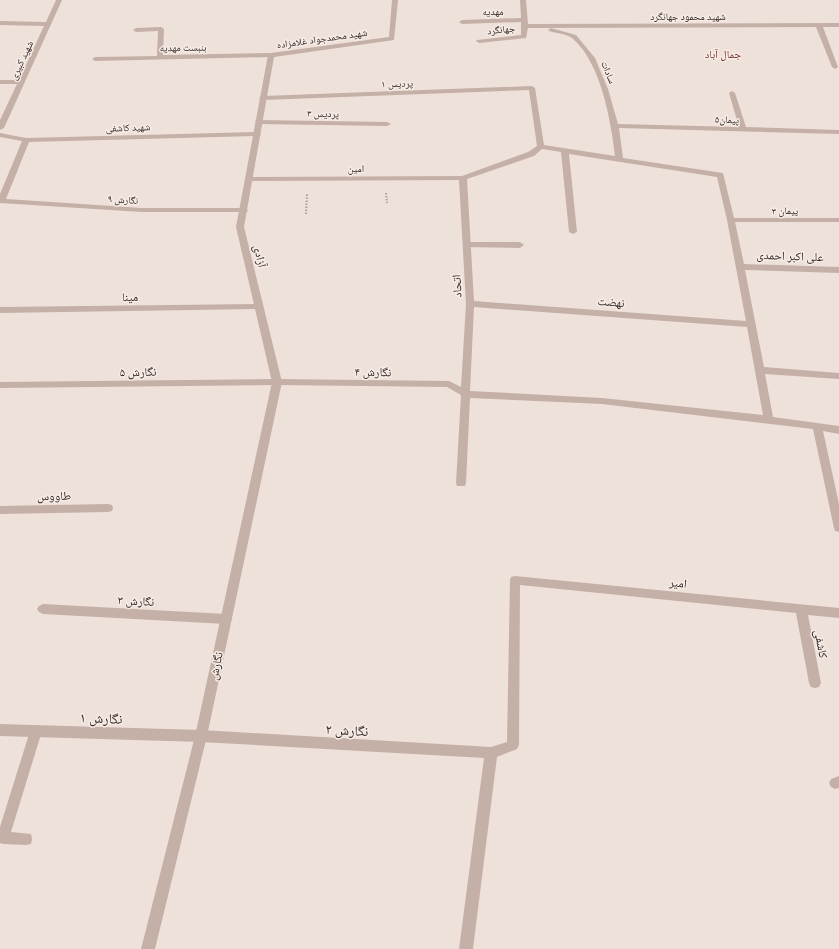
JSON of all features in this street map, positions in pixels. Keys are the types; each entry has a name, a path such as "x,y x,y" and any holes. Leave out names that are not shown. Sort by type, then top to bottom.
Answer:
{"street":[{"name":"شهید کبیری","path":"0,128 59,0"},
{"name":"شهید محمدجواد غلامزاده","path":"257,134 271,55 392,39 395,0"},
{"path":"523,0 525,23"},
{"name":"مهدیه","path":"462,22 525,23 538,26"},
{"path":"0,23 48,24"},
{"name":"جهانگرد","path":"479,41 524,37 525,23"},
{"name":"شهید محمود جهانگرد","path":"538,26 839,25"},
{"name":"سادات","path":"538,26 574,36 593,59 605,89 615,126 619,159"},
{"path":"818,26 835,67"},
{"path":"136,30 161,29 160,57"},
{"name":"بنبست مهدیه","path":"95,59 271,55"},
{"path":"0,82 22,82"},
{"name":"پردیس ۱","path":"263,98 532,88 541,147"},
{"path":"732,92 743,129"},
{"name":"پردیس ۳","path":"258,122 387,124"},
{"name":"پیمان۵","path":"615,126 839,132"},
{"name":"شهید کاشفی","path":"0,135 26,140 257,134"},
{"name":"آزادی","path":"257,134 240,227 276,382"},
{"path":"0,201 26,140"},
{"path":"541,147 720,175 731,220 769,420"},
{"name":"امین","path":"249,179 463,178 531,154 541,147"},
{"path":"565,151 573,232"},
{"name":"اتحاد","path":"462,483 470,304 463,178"},
{"name":"نگارش ۹","path":"0,201 142,210 244,210"},
{"name":"پیمان ۳","path":"731,220 839,220"},
{"path":"466,245 520,245"},
{"name":"علی اکبر احمدی","path":"740,267 839,270"},
{"name":"نهضت","path":"470,304 751,324"},
{"name":"مینا","path":"0,310 259,308"},
{"path":"759,370 839,376"},
{"name":"نگارش ۴","path":"276,382 449,384 466,394"},
{"name":"نگارش ۵","path":"0,385 276,382"},
{"name":"نگارش","path":"148,949 201,736 276,382"},
{"path":"466,394 602,401 769,420 839,430"},
{"path":"817,426 839,528"},
{"name":"طاووس","path":"0,510 108,508"},
{"name":"امیر","path":"491,753 513,745 515,580 839,613"},
{"name":"نگارش ۳","path":"43,609 226,619"},
{"name":"کاشفی","path":"801,609 815,683"},
{"name":"نگارش ۱","path":"0,730 201,736"},
{"path":"26,839 2,838 36,731"},
{"name":"نگارش ۲","path":"201,736 491,753"},
{"path":"466,949 491,753"}],"district":[{"name":"جمال آباد","path":"723,54"}]}
